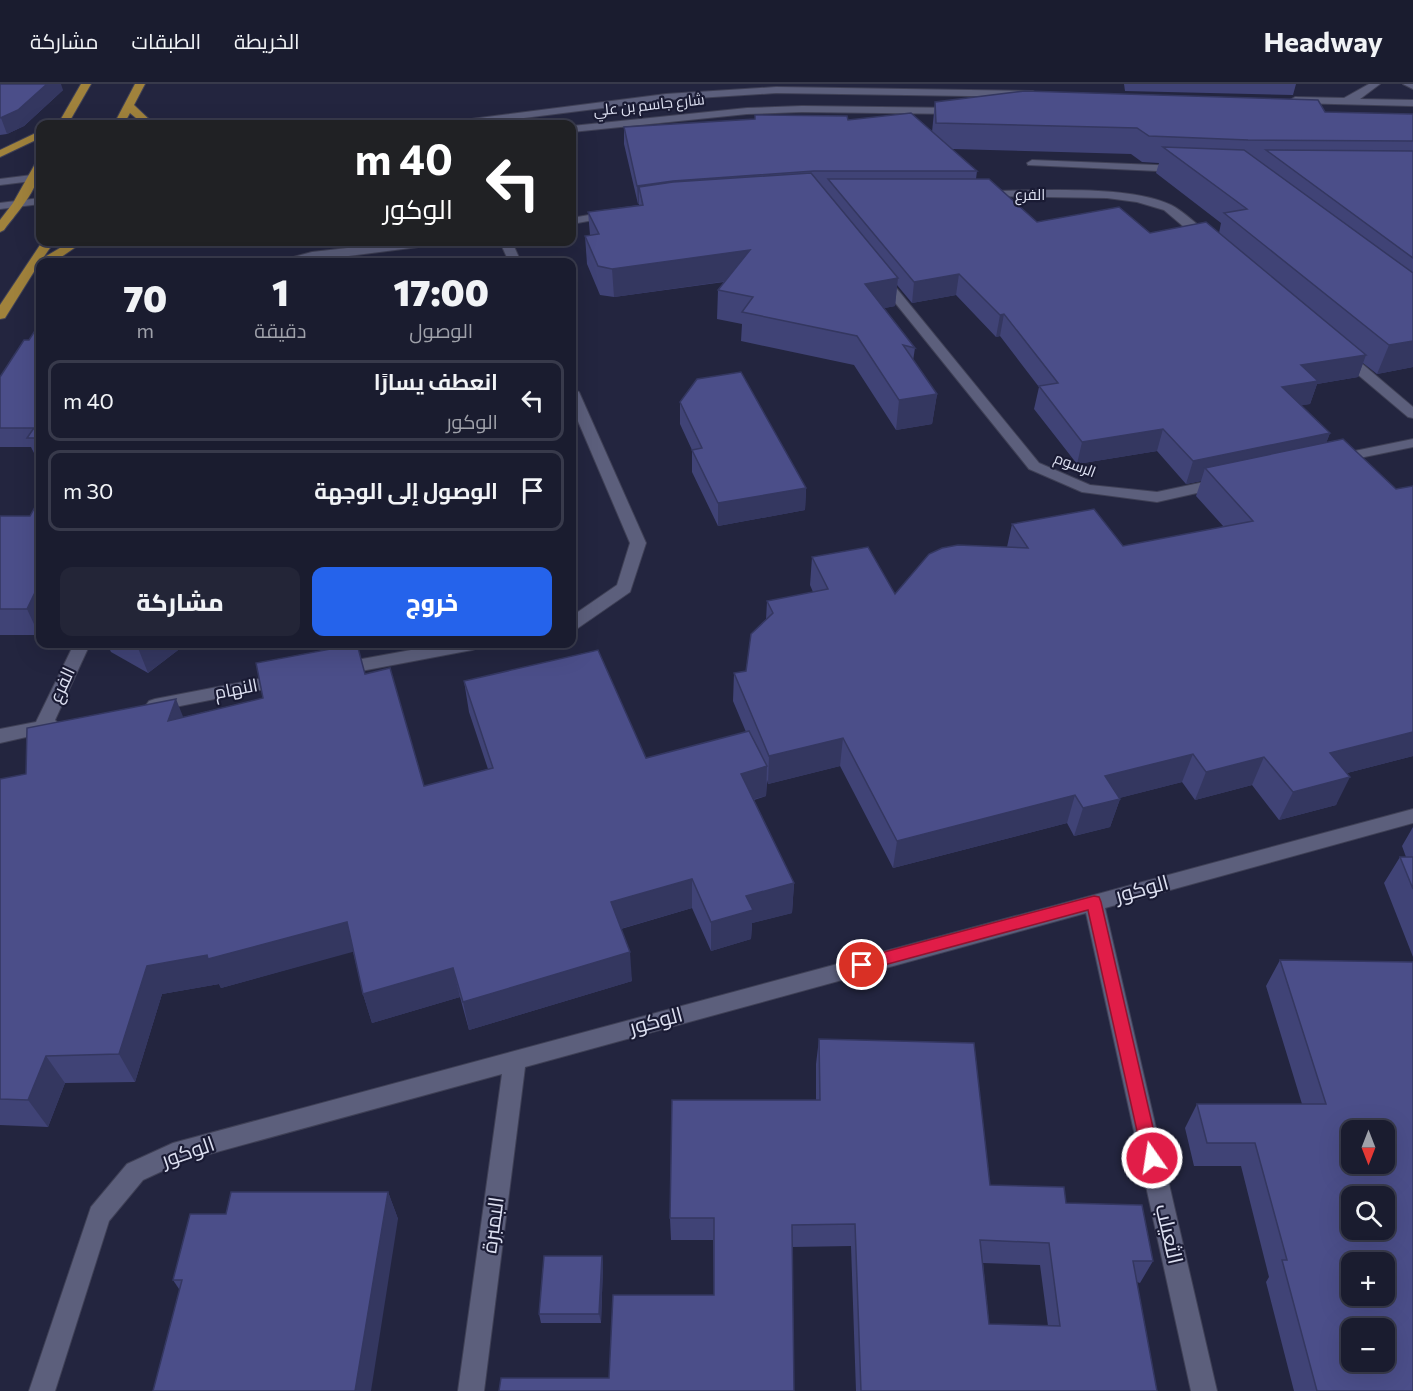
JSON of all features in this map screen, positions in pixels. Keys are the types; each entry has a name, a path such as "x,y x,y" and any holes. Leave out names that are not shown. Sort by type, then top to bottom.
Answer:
{"main road":[{"path":"64,120 86,84"},
{"path":"121,120 140,84"},
{"path":"129,106 145,120"},
{"path":"0,154 36,136"},
{"path":"0,228 36,178"},
{"path":"52,258 71,246"},
{"path":"0,315 36,260"},
{"path":"24,279 36,269"}],"street":[{"path":"1345,101 1360,95 1375,84"},
{"path":"1408,84 1413,86"},
{"name":"شارع جاسم بن علي","path":"488,120 666,98 776,90 1048,94"},
{"path":"1285,100 1413,103"},
{"name":"شارع جاسم بن علي","path":"576,129 747,111 802,109 974,111"},
{"path":"1032,163 1194,169"},
{"path":"0,182 36,177"},
{"name":"الفرع","path":"966,194 1107,195 1138,199 1168,207 1214,246"},
{"path":"0,206 36,202"},
{"path":"576,220 628,211"},
{"path":"305,258 393,246"},
{"name":"الرسوم","path":"872,266 1034,466 1087,489 1157,496 1239,479"},
{"path":"1332,345 1413,414"},
{"path":"576,401 638,543 624,588 576,621"},
{"path":"1320,462 1413,443"},
{"name":"الفرع","path":"43,726 80,648"},
{"path":"321,673 451,648"},
{"name":"النهام","path":"135,709 298,677"},
{"path":"0,736 66,722"},
{"name":"الوكور","path":"42,1391 99,1215 135,1172 181,1151 1413,816"},
{"name":"الثعيلب","path":"1094,902 1204,1391"},
{"name":"البمبرة","path":"471,1391 515,1059"}],"building":[{"path":"0,84 47,84 18,110 0,118"},
{"path":"1025,91 1318,100 1325,112 1413,114 1413,141 1248,140 1149,136 1137,128 936,123 935,102"},
{"path":"911,113 977,171 814,171 673,181 637,186 624,127 755,119 755,115 847,116 848,120"},
{"path":"1163,147 1244,150 1413,273 1413,341 1389,345 1224,213 1247,209"},
{"path":"1266,150 1413,151 1413,258"},
{"path":"811,173 898,278 865,284 915,348 903,345 937,394 899,400 857,336 742,312 753,297 718,290 750,250 612,269 598,266 585,236 599,234 588,212 643,205 639,187 673,182"},
{"path":"828,179 989,179 1037,222 1119,207 1150,233 1206,222 1366,355 1301,365 1318,381 1282,387 1330,433 1193,461 1163,429 1082,442 1039,386 1058,383 1004,314 1000,315 959,274 914,282"},
{"path":"36,329 36,438 27,438 34,428 0,428 0,377 24,340 29,340"},
{"path":"741,372 806,488 718,503 692,450 702,448 680,402 697,379"},
{"path":"1343,439 1396,489 1413,486 1413,732 1330,753 1350,777 1293,792 1264,757 1206,772 1193,754 1105,776 1120,799 1083,808 1075,795 897,841 843,738 769,756 734,673 746,671 751,634 773,613 767,601 828,589 812,557 868,547 895,594 929,554 942,548 958,545 1028,548 1012,524 1094,509 1123,546 1253,521 1205,468"},
{"path":"36,505 36,590 27,609 0,609 0,516 30,516"},
{"path":"336,648 358,648 365,674 390,668 424,786 493,768 464,681 598,650 646,758 749,731 767,766 741,774 794,883 746,896 753,910 711,922 692,879 611,902 630,952 463,1002 453,968 363,994 347,922 208,959 207,955 147,966 119,1054 46,1056 28,1100 0,1099 0,779 26,774 27,728 176,699 168,721 263,698 256,663"},
{"path":"1400,857 1413,857 1413,889"},
{"path":"1280,960 1413,962 1413,1391 1317,1391 1282,1260 1287,1260 1255,1143 1207,1143 1197,1104 1326,1104"},
{"path":"819,1039 974,1043 990,1185 1064,1187 1066,1203 1142,1205 1153,1261 1133,1261 1157,1391 861,1391 855,1224 792,1225 794,1391 499,1391 501,1378 609,1378 613,1295 714,1295 714,1218 670,1218 672,1100 820,1100","holes":["980,1240 1049,1243 1060,1326 989,1324"]},
{"path":"231,1192 388,1192 355,1391 153,1391 182,1280 173,1280 190,1214 226,1214"},
{"path":"544,1256 602,1256 599,1314 539,1314"}],"route":[{"path":"862,965 1094,902 1152,1158"}]}
